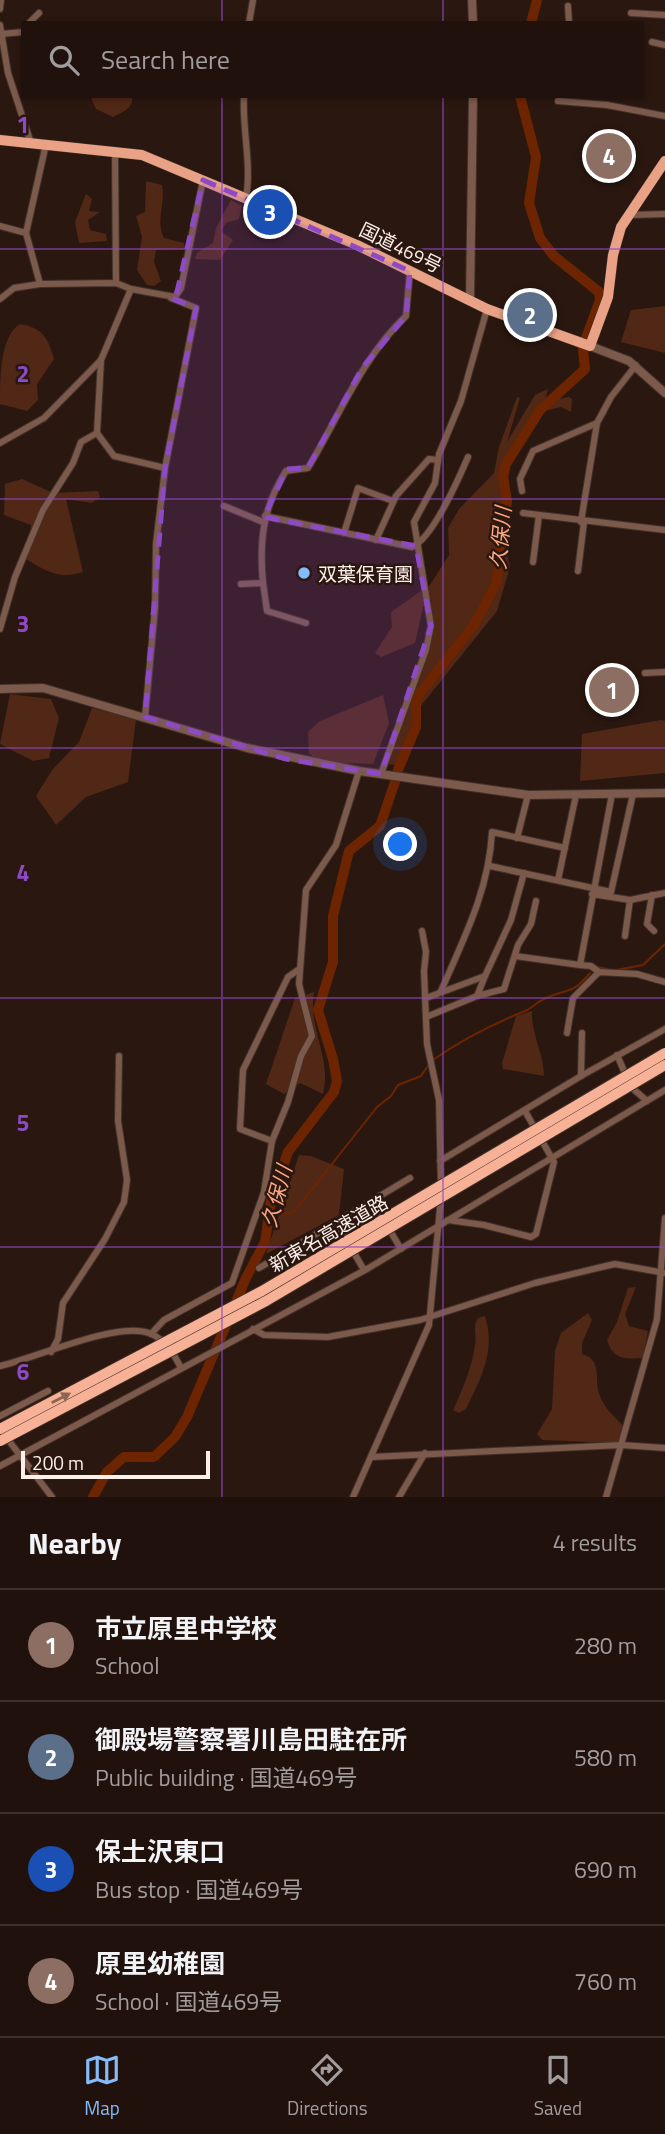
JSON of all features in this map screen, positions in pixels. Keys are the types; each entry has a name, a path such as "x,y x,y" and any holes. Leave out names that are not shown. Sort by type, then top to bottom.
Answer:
{"highway":[{"name":"国道469号","path":"0,140 142,155 410,271 487,309 590,346"},
{"path":"590,346 604,312 617,239 628,215 665,161"},
{"name":"新東名高速道路","path":"0,1429 284,1279 665,1053"},
{"name":"新東名高速道路","path":"0,1441 266,1301 665,1065"}],"street":[{"path":"0,9 1,0"},
{"path":"248,21 253,0"},
{"path":"472,0 472,21"},
{"path":"568,6 569,21"},
{"path":"31,21 39,13"},
{"path":"631,13 665,15"},
{"path":"0,26 8,74 30,143"},
{"path":"1,34 21,32"},
{"path":"652,42 665,45"},
{"path":"244,98 243,124 249,181 246,198"},
{"path":"470,300 473,98"},
{"path":"608,105 609,98"},
{"path":"560,99 665,116"},
{"path":"40,284 26,233 46,144"},
{"path":"115,152 116,283"},
{"path":"171,298 181,288 203,180"},
{"path":"628,215 665,214"},
{"path":"0,226 26,233"},
{"path":"306,623 267,611 260,548 264,519 285,472 308,468 362,368 387,334 406,316 410,271"},
{"path":"0,299 14,288 40,284 116,283 196,308 165,468 156,544 155,608 145,717"},
{"path":"131,289 100,360 96,402 97,433 114,456 165,468"},
{"path":"381,774 426,650 431,626 414,522 431,492 438,460 461,401 487,309"},
{"path":"590,346 636,365 664,390"},
{"path":"0,443 44,418 100,360"},
{"path":"578,571 582,522 597,423 611,397 636,365"},
{"path":"522,491 520,479 533,451 597,423"},
{"path":"0,629 15,577 43,510 74,463 81,442 97,433"},
{"path":"416,546 459,478 468,457"},
{"path":"376,540 393,501 420,467 429,459 438,460"},
{"path":"344,533 358,488 393,501"},
{"path":"224,506 264,519 416,546"},
{"path":"523,513 665,530"},
{"path":"533,562 539,515"},
{"path":"241,584 263,583"},
{"path":"645,673 665,672"},
{"path":"0,689 43,688 286,759 359,771 528,795 665,793"},
{"path":"151,1334 164,1320 232,1283 264,1192 272,1141 288,1102 301,1056 312,1036 298,970 306,890 336,845 359,771"},
{"path":"580,965 612,794"},
{"path":"592,891 611,892 633,794"},
{"path":"517,838 528,795"},
{"path":"558,880 576,795"},
{"path":"441,991 479,905 490,866 492,832 565,848"},
{"path":"490,866 558,880 630,900 665,893"},
{"path":"477,996 511,920 524,873"},
{"path":"652,895 647,924 654,930"},
{"path":"625,936 630,900"},
{"path":"426,1017 477,996 504,989 531,924 536,901"},
{"path":"353,1497 420,1348 430,1316 440,1161 439,1100 429,1055 424,971 426,951 422,931"},
{"path":"516,956 591,966 599,972 637,974 665,982"},
{"path":"272,1141 240,1129 242,1078 288,977 298,970"},
{"path":"567,1033 573,998 599,972"},
{"path":"426,998 485,976"},
{"path":"440,1161 617,1055 665,1030"},
{"path":"581,1076 582,1032"},
{"path":"617,1055 631,1087 647,1101"},
{"path":"51,1352 58,1339 63,1303 105,1239 124,1202 127,1180 118,1121 120,1056"},
{"path":"0,1466 364,1270 665,1090"},
{"path":"448,1220 484,1225 531,1237 537,1234 554,1162 525,1111"},
{"path":"259,1268 410,1178"},
{"path":"372,1201 401,1249"},
{"path":"606,1497 657,1319 663,1273 665,1219"},
{"path":"336,1222 364,1270"},
{"path":"253,1329 264,1335 328,1337 430,1316 606,1266 663,1273"},
{"path":"0,1366 120,1332 151,1334 170,1349 181,1368"},
{"path":"0,1416 48,1391"},
{"path":"0,1429 52,1497"},
{"path":"372,1457 621,1445 665,1448"},
{"path":"399,1497 425,1453"}],"highlighted area":[{"path":"203,180 410,271 406,316 362,368 308,468 287,469 264,517 416,546 431,626 381,774 286,759 145,717 165,468 196,308 171,298 176,296"}],"shaded area":[{"path":"91,98 132,98 127,110 113,117 96,109"},
{"path":"146,181 162,185 160,225 164,238 184,243 185,249 156,250 154,262 161,281 154,286 147,285 137,270 142,237 136,216 145,212"},
{"path":"86,194 92,199 89,211 100,212 88,220 90,230 106,234 107,241 79,243 75,222"},
{"path":"231,200 242,206 239,219 226,223 221,231 233,240 220,260 195,259 197,253 213,243 216,228"},
{"path":"665,306 665,353 621,342 631,310"},
{"path":"20,324 34,328 43,335 54,359 37,384 38,400 27,411 0,404 5,348 13,330"},
{"path":"548,389 545,401 569,397 572,399 571,412 561,407 536,413 506,458 511,499 502,533 510,567 497,611 420,707 419,728 403,766 388,764 429,650 433,626 428,588 449,555 448,528 459,509 494,473 499,447 517,397 520,398 507,442 535,395"},
{"path":"22,479 53,493 98,491 100,497 92,503 66,499 83,572 60,575 26,559 31,525 4,515 5,484"},
{"path":"421,591 424,603 415,643 381,657 375,653 392,627 391,612"},
{"path":"10,694 51,699 59,718 49,758 33,761 0,744"},
{"path":"383,695 389,723 373,764 319,762 309,753 308,732 320,721"},
{"path":"92,708 136,719 128,782 86,797 56,825 36,796 52,770 79,742"},
{"path":"665,721 665,773 580,781 582,734"},
{"path":"314,992 314,1019 325,1068 323,1094 300,1083 284,1094 266,1084 295,998"},
{"path":"532,1011 533,1028 544,1076 503,1069 502,1063 516,1016"},
{"path":"299,1155 311,1156 344,1169 339,1215 266,1254"},
{"path":"636,1287 625,1314 629,1326 648,1331 643,1358 625,1358 616,1355 607,1340 617,1322 628,1288"},
{"path":"588,1313 592,1320 582,1343 582,1354 589,1357 596,1366 602,1401 624,1427 617,1443 542,1440 537,1434 552,1409 555,1351 561,1333"},
{"path":"485,1316 488,1353 466,1409 459,1413 453,1410 472,1362 475,1325 478,1318"}],"waterway":[{"name":"久保川","path":"532,21 537,0"},
{"name":"久保川","path":"521,98 536,157 529,203 540,238 554,256 599,292 600,300 586,338"},
{"name":"久保川","path":"398,770 416,727 416,702 420,693 474,625 496,584 507,501 503,477 506,464 540,410 585,369 583,350"},
{"name":"久保川","path":"93,1497 107,1472 124,1457 154,1457 175,1437 187,1417 246,1278 265,1242 271,1201 288,1152 334,1092 337,1081 333,1059 318,1010 333,962 333,916 349,851 380,826 396,779"},
{"path":"616,970 643,965 665,944"},
{"path":"598,967 607,969"},
{"path":"433,1060 478,1032 528,1010 552,995 573,989 590,973"},
{"path":"269,1216 294,1212 377,1107 391,1096 398,1085 421,1076 428,1066"}],"place":[{"name":"原里幼稚園","path":"609,156"},
{"name":"保土沢東口","path":"270,212"},
{"name":"御殿場警察署川島田駐在所","path":"530,315"},
{"name":"双葉保育園","path":"304,573"},
{"name":"市立原里中学校","path":"612,690"}]}
